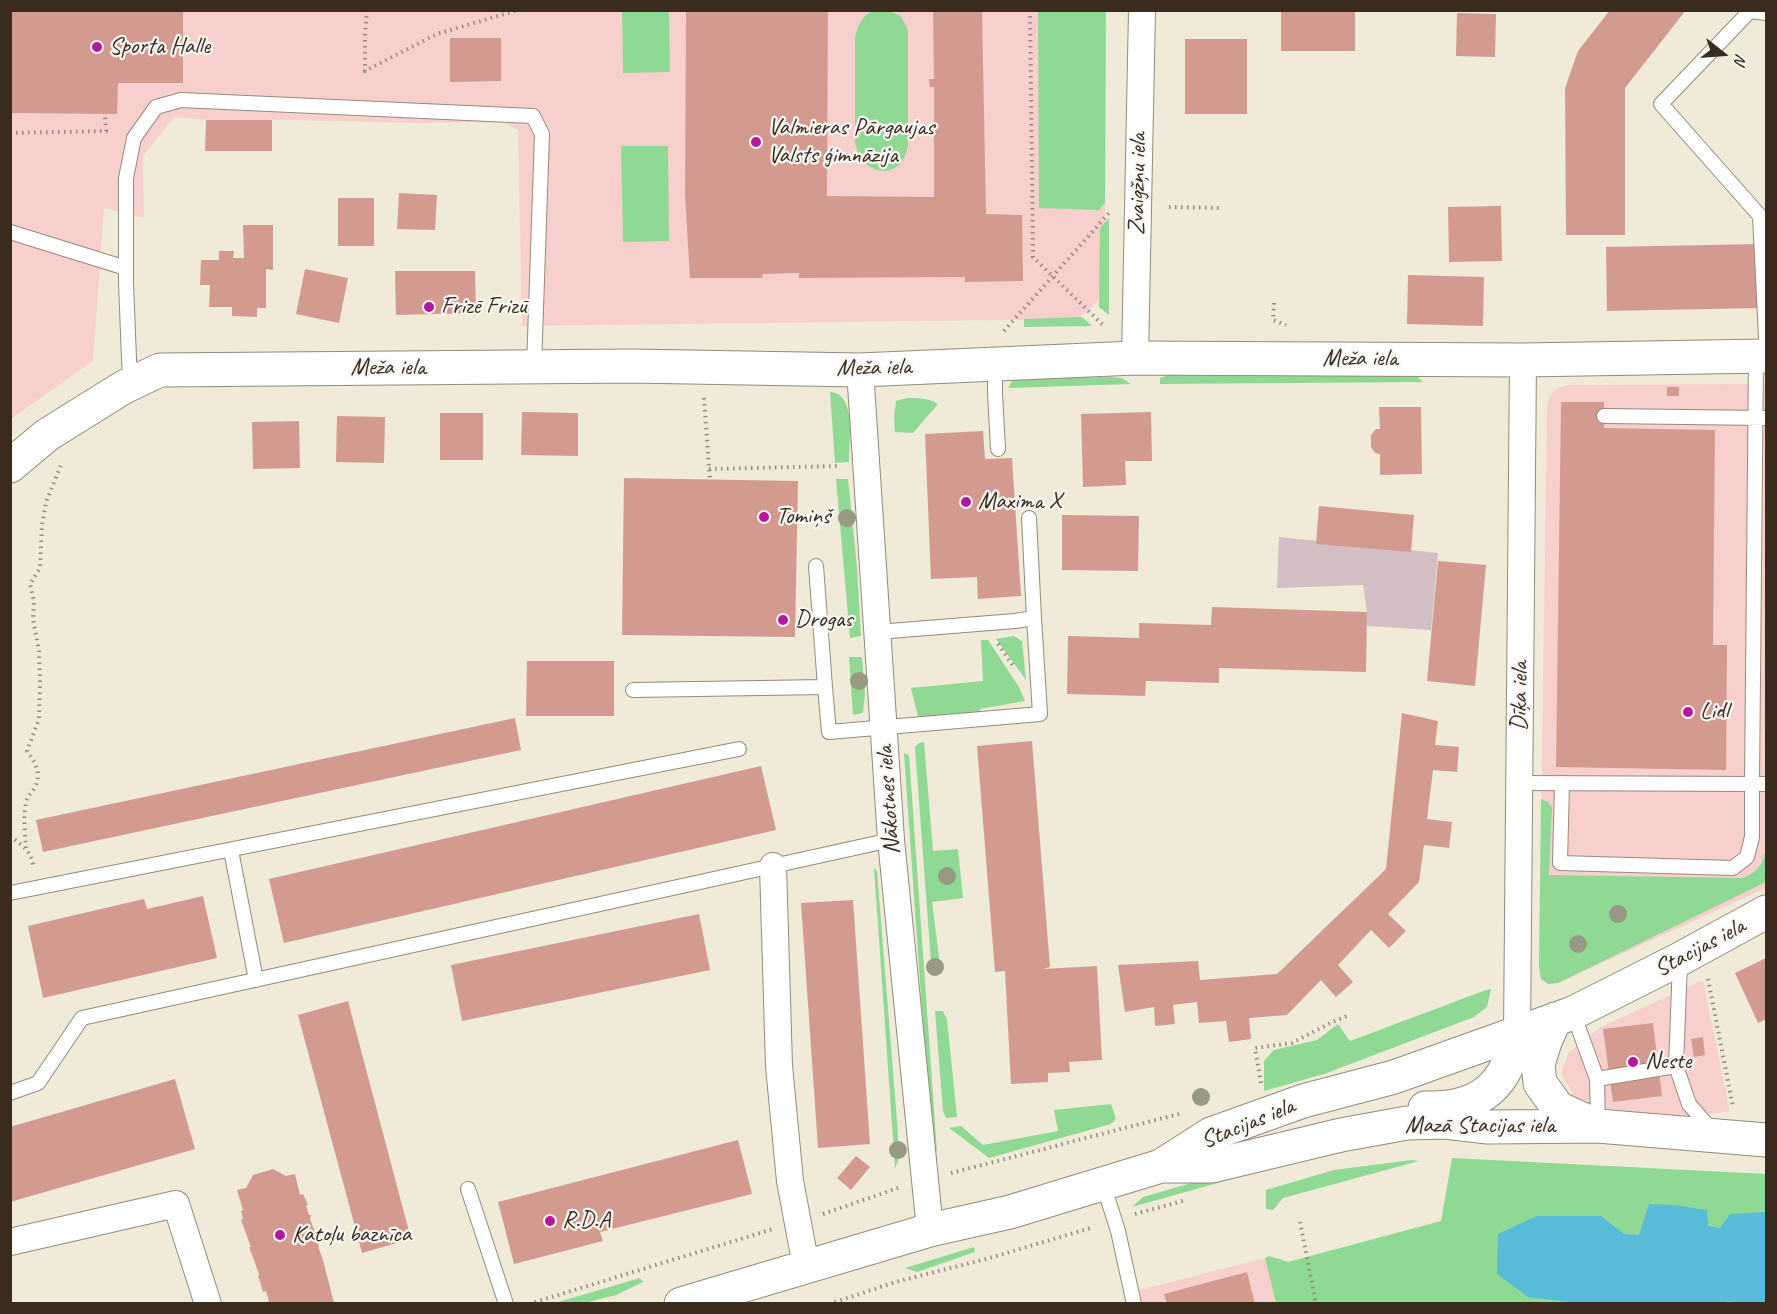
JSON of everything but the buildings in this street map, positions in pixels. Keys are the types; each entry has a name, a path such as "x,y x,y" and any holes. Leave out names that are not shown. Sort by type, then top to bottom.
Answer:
{"main road":[{"name":"Meža iela","path":"10,466 47,435 130,384 160,370 632,366 860,370 998,350 1135,358 1523,360 1763,350"},
{"name":"Stacijas iela","path":"681,1304 930,1230 1010,1212 1161,1166 1211,1134 1304,1101 1394,1077 1694,966 1767,912"},
{"path":"1564,1016 1538,1064 1540,1083 1558,1108 1598,1126"},
{"path":"1278,1150 1308,1133 1354,1116 1390,1109 1437,1109 1464,1104 1485,1094 1504,1074 1514,1053 1517,1033"},
{"name":"Mazā Stacijas iela","path":"1161,1166 1212,1166 1341,1135 1407,1123 1445,1122 1488,1127 1725,1124 1767,1140"}],"street":[{"name":"Zvaigžņu iela","path":"1135,358 1142,10"},
{"name":"Dīķa iela","path":"1517,1033 1523,360"},
{"name":"Nākotnes iela","path":"860,370 891,840 930,1230"},
{"path":"773,866 778,1066 790,1181 806,1266"},
{"path":"10,1242 176,1204 208,1304"}],"lane":[{"path":"1562,783 1560,863 1733,868 1747,857 1752,837 1763,350 1760,216 1661,104 1750,11 1767,13"},
{"path":"130,384 126,178 134,138 156,107 181,100 533,116 542,134 534,367"},
{"path":"10,232 126,268"},
{"path":"998,350 995,393 999,448"},
{"path":"1604,416 1761,418"},
{"path":"816,566 828,732 1040,714 1029,518"},
{"path":"877,632 1034,618"},
{"path":"633,690 825,687"},
{"path":"10,893 738,749"},
{"path":"1519,783 1767,784"},
{"path":"10,1093 38,1083 82,1018 891,840"},
{"path":"231,850 256,980"},
{"path":"1694,966 1676,1066 1689,1104 1725,1124"},
{"path":"1564,1016 1598,1079 1598,1126"},
{"path":"1598,1079 1676,1066"},
{"path":"1103,1184 1118,1232 1134,1304"},
{"path":"468,1189 506,1304"}],"path":[{"path":"367,10 365,71 436,34 518,10"},
{"path":"1030,10 1033,257 1107,329"},
{"path":"10,133 106,131 105,114"},
{"path":"998,350 1053,277 1116,206"},
{"path":"1169,207 1222,208"},
{"path":"704,397 710,479"},
{"path":"26,848 25,806 28,795 35,788 39,777 36,763 27,751 39,719 40,681 39,651 33,618 34,601 30,584 40,568 42,525 46,502 62,460"},
{"path":"709,469 867,465"},
{"path":"984,623 1039,704"},
{"path":"10,836 26,848 32,859 37,888"},
{"path":"1694,966 1725,1124"},
{"path":"1262,1093 1255,1048 1292,1043 1350,1015"},
{"path":"823,1214 890,1191"},
{"path":"1300,1222 1316,1304"},
{"path":"529,1304 783,1226"},
{"path":"829,1304 899,1281 986,1259 1092,1227"}],"shaded area":[{"path":"11,11 1105,11 1105,295 1078,319 522,326 518,130 503,122 206,120 174,117 143,156 144,218 104,208 93,361 11,419"},
{"path":"1766,384 1766,888 1558,983 1548,984 1541,979 1539,966 1547,406 1550,395 1558,388 1568,385"},
{"path":"1279,537 1438,553 1431,630 1367,626 1363,585 1277,588"},
{"path":"1703,980 1730,1112 1683,1116 1607,1109 1574,1096 1561,1073 1569,1052 1601,1027"},
{"path":"1265,1258 1276,1303 1139,1303 1136,1291"}],"green space":[{"path":"887,10 901,16 908,30 908,147 899,165 883,171 863,162 855,143 855,37 859,24 865,16 874,11"},
{"path":"622,11 669,11 670,72 623,73"},
{"path":"1038,11 1106,11 1105,203 1099,210 1039,208"},
{"path":"621,146 668,146 669,241 623,242"},
{"path":"1109,218 1109,315 1099,307 1100,228"},
{"path":"1082,317 1092,326 1024,327 1024,319"},
{"path":"1171,374 1417,376 1423,382 1160,384 1160,378"},
{"path":"1122,378 1131,384 1008,388 1012,381 1020,379"},
{"path":"830,392 839,395 848,410 850,420 849,462 835,463"},
{"path":"907,398 927,399 938,404 913,433 895,432 896,401"},
{"path":"836,479 848,479 857,567 861,636 850,638"},
{"path":"1014,636 1022,641 1026,680 996,639"},
{"path":"981,640 988,640 1019,687 1025,701 980,709 981,716 919,721 911,688 983,681"},
{"path":"849,657 862,657 865,694 863,713 853,715"},
{"path":"924,742 933,851 958,849 963,898 932,902 939,957 938,972 932,976 915,747"},
{"path":"904,753 909,755 937,1152 931,1139"},
{"path":"1541,799 1548,802 1552,808 1549,875 1743,878 1759,867 1766,849 1766,882 1558,983 1548,984 1541,979 1539,966"},
{"path":"874,868 877,871 898,1134 898,1161 895,1168"},
{"path":"1491,989 1487,1007 1474,1017 1324,1074 1264,1091 1264,1061 1274,1050 1317,1040 1338,1024 1350,1041"},
{"path":"935,1011 943,1011 947,1020 957,1117 946,1118 943,1111"},
{"path":"1111,1104 1116,1119 1111,1124 989,1158 949,1128 961,1126 983,1145 1058,1131 1054,1110"},
{"path":"1452,1158 1766,1174 1766,1303 1276,1303 1265,1258 1269,1256 1288,1262 1441,1221"},
{"path":"1419,1161 1283,1198 1273,1210 1266,1209 1266,1190 1334,1170"},
{"path":"1233,1171 1239,1177 1132,1207 1143,1197"},
{"path":"974,1247 975,1252 917,1272 905,1268"},
{"path":"640,1278 643,1282 616,1295 585,1303 555,1303"}],"water":[{"path":"1649,1204 1707,1210 1708,1226 1720,1228 1730,1214 1766,1212 1766,1303 1729,1301 1718,1304 1585,1304 1528,1297 1497,1274 1498,1234 1537,1216 1601,1216 1624,1234 1639,1235"}],"place":[{"name":"Sporta Halle","path":"97,47"},
{"name":"Valmieras Pārgaujas Valsts ģimnāzija","path":"756,142"},
{"name":"Frizē Frizū","path":"429,307"},
{"name":"Maxima X","path":"966,502"},
{"name":"Tomiņš","path":"764,517"},
{"name":"Drogas","path":"783,620"},
{"name":"Lidl","path":"1688,712"},
{"name":"Neste","path":"1633,1062"},
{"name":"R.D.A","path":"550,1221"},
{"name":"Katoļu baznīca","path":"280,1235"}]}
